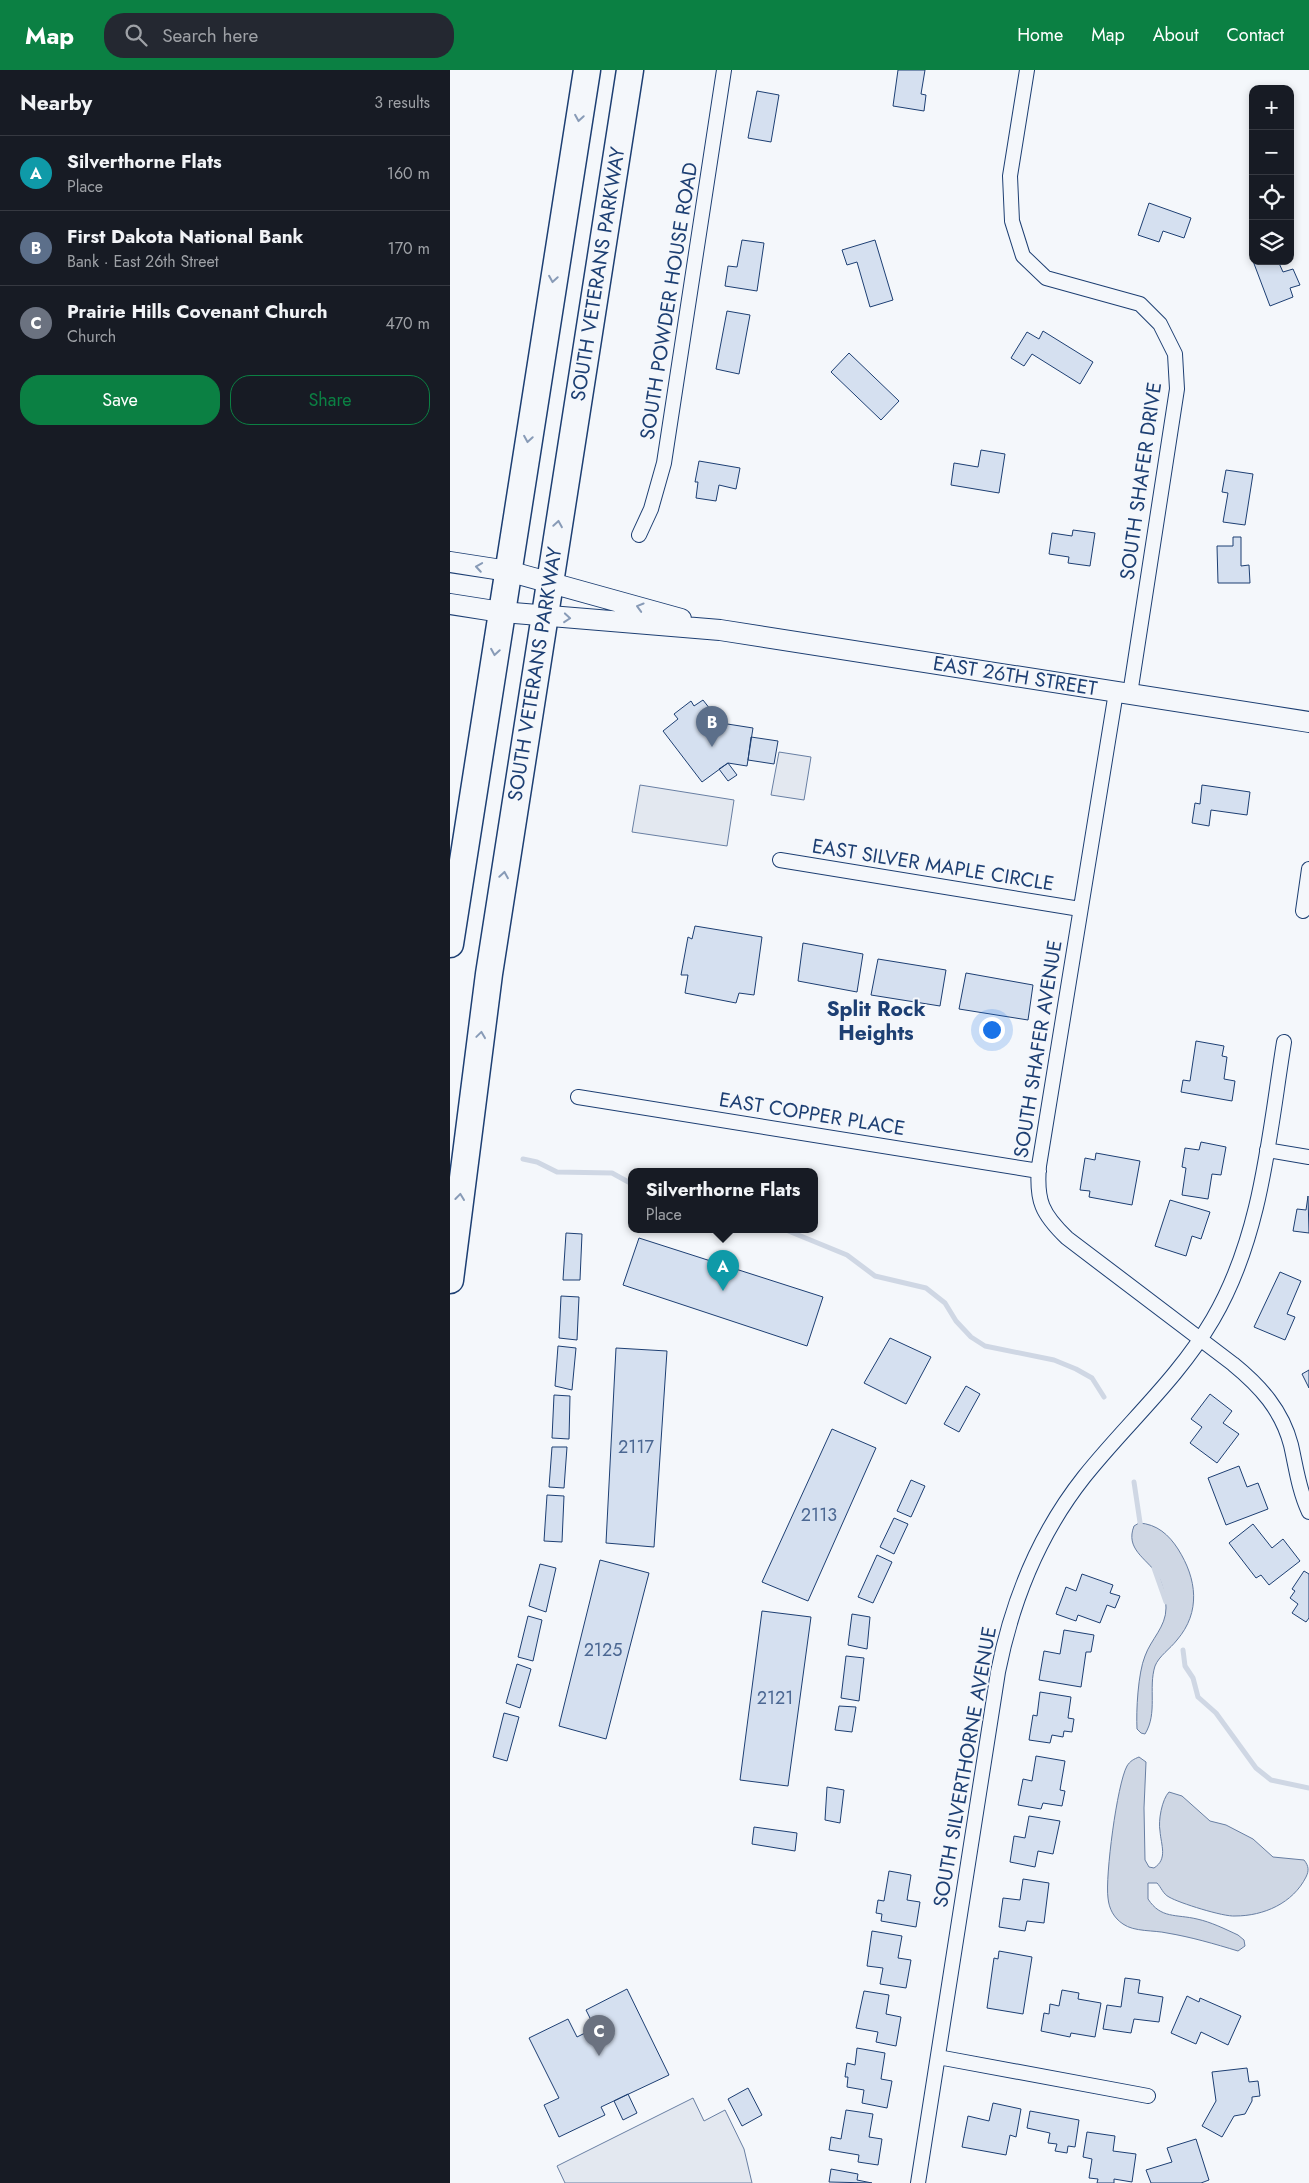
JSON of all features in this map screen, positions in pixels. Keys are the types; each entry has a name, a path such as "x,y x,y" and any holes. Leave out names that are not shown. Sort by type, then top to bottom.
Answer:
{"highway":[{"path":"450,944 587,70"},
{"name":"SOUTH VETERANS PARKWAY","path":"450,1280 489,974 630,70"}],"main road":[{"name":"EAST 26TH STREET","path":"450,562 508,572 720,630"},
{"name":"EAST 26TH STREET","path":"450,604 501,612 720,630 1309,722"}],"street":[{"name":"SOUTH POWDER HOUSE ROAD","path":"639,535 651,508 664,463 724,70"},
{"name":"SOUTH SHAFER DRIVE","path":"1027,70 1010,176 1012,220 1023,256 1046,278 1140,304 1160,324 1175,354 1177,389 1123,693"},
{"name":"SOUTH SHAFER AVENUE","path":"1123,693 1080,909 1039,1171 1038,1193 1041,1204 1055,1226 1067,1238 1254,1382 1277,1411 1290,1442 1302,1493 1309,1512"},
{"name":"EAST SILVER MAPLE CIRCLE","path":"780,860 1080,909"},
{"path":"1303,911 1309,869"},
{"name":"SOUTH SILVERTHORNE AVENUE","path":"918,2183 998,1672 1016,1601 1039,1548 1067,1501 1101,1457 1176,1375 1200,1340 1227,1292 1246,1244 1258,1201 1284,1042"},
{"name":"EAST COPPER PLACE","path":"578,1097 1039,1171"},
{"path":"1267,1150 1309,1157"},
{"path":"938,2057 1148,2096"}],"shaded area":[{"path":"779,752 811,757 804,800 771,795"},
{"path":"640,785 734,800 727,846 632,832"},
{"path":"1139,1523 1157,1528 1178,1549 1189,1572 1194,1595 1193,1607 1185,1629 1155,1666 1152,1683 1151,1718 1145,1734 1137,1729 1139,1682 1143,1663 1164,1621 1166,1608 1159,1577 1138,1553 1132,1541 1134,1526"},
{"path":"1139,1757 1146,1762 1144,1808 1145,1860 1149,1867 1154,1868 1161,1860 1160,1816 1164,1800 1169,1792 1182,1796 1210,1821 1226,1825 1253,1839 1273,1857 1304,1860 1307,1864 1308,1871 1306,1877 1294,1894 1267,1911 1256,1914 1229,1916 1191,1906 1167,1896 1157,1883 1148,1883 1148,1899 1158,1910 1170,1915 1207,1922 1238,1935 1244,1940 1245,1946 1238,1951 1185,1937 1128,1927 1120,1922 1112,1913 1109,1902 1108,1871 1119,1791 1127,1766 1132,1760"},
{"path":"693,2098 704,2121 725,2110 744,2149 752,2183 565,2183 557,2166"}],"building":[{"path":"898,70 925,70 921,94 926,95 924,111 893,106"},
{"path":"757,91 779,95 771,142 748,138"},
{"path":"1149,203 1191,218 1184,238 1163,231 1159,242 1138,235"},
{"path":"742,240 764,243 757,291 725,286 728,266 737,267"},
{"path":"875,240 893,300 870,307 857,262 847,265 842,250"},
{"path":"1255,265 1280,265 1283,272 1293,269 1300,285 1290,288 1293,297 1270,306"},
{"path":"727,311 750,315 739,374 716,369"},
{"path":"1043,331 1093,362 1080,384 1032,354 1024,366 1011,358 1027,332 1039,339"},
{"path":"849,353 899,401 881,420 831,372"},
{"path":"981,450 1005,454 999,493 951,485 954,463 978,467"},
{"path":"699,461 740,468 736,489 719,485 716,501 696,498 698,482 695,482"},
{"path":"1226,470 1253,474 1245,525 1223,522 1228,493 1222,492"},
{"path":"1073,530 1095,533 1090,566 1068,563 1069,557 1049,554 1052,533 1072,536"},
{"path":"1233,537 1241,537 1241,566 1249,565 1250,583 1218,583 1217,546 1233,546"},
{"path":"703,700 721,723 753,728 747,766 728,763 702,782 663,731 678,719 674,714 691,701 694,706"},
{"path":"751,737 778,741 774,764 748,760"},
{"path":"728,763 737,775 728,781 719,769"},
{"path":"1202,785 1250,792 1247,815 1211,810 1209,826 1192,823 1195,803 1200,804"},
{"path":"695,926 762,937 754,995 739,993 736,1003 685,993 688,975 681,975 688,937 692,939"},
{"path":"803,943 863,954 857,992 798,981"},
{"path":"878,959 946,970 940,1006 871,995"},
{"path":"966,973 1033,985 1028,1020 959,1009"},
{"path":"1196,1041 1224,1046 1222,1056 1227,1057 1224,1079 1235,1081 1232,1101 1181,1092 1183,1080 1190,1081"},
{"path":"1201,1142 1226,1147 1221,1175 1212,1174 1208,1199 1182,1195 1186,1168 1182,1167 1185,1148 1199,1150"},
{"path":"1096,1153 1140,1161 1132,1205 1089,1197 1090,1191 1080,1190 1085,1158 1095,1160"},
{"path":"1308,1196 1309,1233 1293,1231 1297,1209 1306,1210"},
{"path":"1170,1200 1210,1212 1201,1239 1192,1236 1186,1256 1155,1246"},
{"path":"566,1233 582,1234 580,1280 563,1280"},
{"path":"639,1238 823,1297 807,1346 623,1285"},
{"path":"1280,1272 1301,1281 1287,1314 1295,1317 1285,1340 1254,1327"},
{"path":"561,1296 579,1297 577,1340 559,1338"},
{"path":"890,1338 931,1357 906,1404 864,1383"},
{"path":"558,1346 576,1348 572,1390 555,1386"},
{"path":"616,1348 667,1351 654,1547 606,1543"},
{"path":"1309,1370 1309,1388 1302,1374"},
{"path":"966,1386 980,1394 959,1432 944,1424"},
{"path":"1210,1394 1232,1411 1223,1423 1239,1434 1217,1463 1190,1443 1202,1427 1191,1419"},
{"path":"554,1395 570,1396 569,1439 552,1438"},
{"path":"832,1429 876,1448 808,1601 762,1582"},
{"path":"552,1447 567,1447 564,1488 549,1487"},
{"path":"1239,1466 1247,1487 1258,1483 1268,1509 1226,1525 1208,1478"},
{"path":"911,1480 925,1486 911,1517 897,1511"},
{"path":"547,1495 564,1496 562,1542 544,1541"},
{"path":"894,1518 908,1524 894,1554 880,1547"},
{"path":"1253,1524 1272,1548 1283,1539 1300,1561 1269,1585 1261,1575 1256,1578 1229,1543"},
{"path":"877,1555 892,1562 873,1603 858,1597"},
{"path":"600,1560 649,1573 606,1739 559,1726"},
{"path":"540,1564 556,1568 546,1612 529,1606"},
{"path":"1304,1571 1309,1574 1309,1618 1306,1622 1292,1613 1298,1604 1290,1598 1295,1591 1292,1589"},
{"path":"1082,1574 1113,1585 1110,1593 1120,1596 1115,1608 1107,1605 1100,1623 1078,1615 1076,1621 1056,1614 1066,1587 1076,1591"},
{"path":"762,1611 811,1617 788,1786 740,1780"},
{"path":"852,1614 870,1617 867,1649 848,1645"},
{"path":"528,1616 542,1620 533,1661 518,1657"},
{"path":"1064,1630 1094,1635 1091,1652 1086,1652 1081,1687 1039,1680 1044,1651 1060,1654"},
{"path":"846,1656 864,1658 859,1701 841,1698"},
{"path":"517,1664 531,1669 520,1708 506,1703"},
{"path":"1040,1692 1071,1697 1068,1718 1074,1719 1072,1732 1064,1731 1063,1737 1052,1735 1050,1743 1029,1740 1033,1715 1037,1716"},
{"path":"839,1706 856,1707 852,1732 835,1730"},
{"path":"504,1713 519,1717 507,1761 493,1757"},
{"path":"1036,1756 1065,1761 1060,1790 1065,1791 1062,1806 1043,1803 1041,1809 1018,1805 1023,1779 1032,1781"},
{"path":"827,1787 844,1790 840,1823 825,1820"},
{"path":"1029,1816 1060,1821 1053,1854 1038,1851 1035,1867 1010,1862 1014,1836 1025,1838"},
{"path":"754,1827 797,1833 795,1851 752,1844"},
{"path":"889,1871 911,1875 907,1900 920,1902 916,1927 881,1921 882,1914 876,1913 878,1900 884,1901"},
{"path":"1023,1879 1049,1883 1044,1923 1027,1921 1025,1931 999,1927 1003,1898 1020,1900"},
{"path":"872,1931 902,1936 898,1958 911,1960 906,1988 880,1984 883,1968 867,1966"},
{"path":"999,1951 1032,1957 1023,2014 987,2008 994,1958 998,1959"},
{"path":"1125,1978 1140,1980 1138,1993 1163,1997 1159,2022 1134,2019 1131,2033 1103,2029 1107,2005 1121,2007"},
{"path":"627,1989 669,2075 601,2107 605,2115 559,2137 544,2105 559,2098 529,2038 568,2019 577,2037 595,2028 586,2010"},
{"path":"1062,1990 1079,1993 1078,1999 1101,2003 1095,2037 1071,2033 1070,2037 1041,2031 1044,2013 1049,2014 1050,2004 1059,2006"},
{"path":"864,1991 889,1995 886,2014 901,2017 896,2046 876,2042 878,2032 856,2028"},
{"path":"1187,1996 1199,2002 1200,1998 1241,2016 1228,2045 1201,2032 1196,2044 1171,2033"},
{"path":"857,2048 885,2053 881,2079 892,2081 887,2108 862,2103 864,2090 847,2087 848,2077 845,2077 847,2063 855,2065"},
{"path":"1247,2068 1249,2082 1258,2081 1260,2096 1252,2097 1252,2101 1245,2114 1234,2116 1222,2137 1202,2126 1216,2101 1212,2072"},
{"path":"748,2088 762,2115 742,2126 728,2099"},
{"path":"628,2094 637,2113 623,2120 614,2101"},
{"path":"993,2103 1021,2109 1016,2137 1010,2135 1006,2155 962,2147 968,2116 989,2121"},
{"path":"846,2110 873,2114 869,2137 882,2139 878,2165 858,2162 859,2155 829,2150 831,2137 841,2139"},
{"path":"1030,2111 1079,2120 1075,2147 1068,2146 1067,2153 1055,2151 1057,2144 1048,2143 1050,2133 1027,2128"},
{"path":"1087,2132 1115,2136 1113,2151 1136,2154 1132,2182 1114,2179 1114,2183 1097,2183 1098,2179 1089,2178 1092,2159 1083,2157"},
{"path":"1196,2139 1209,2180 1201,2183 1151,2183 1146,2170 1172,2162 1167,2148"},
{"path":"831,2169 858,2174 857,2180 872,2183 829,2182"}],"waterway":[{"path":"523,1159 537,1162 557,1172 612,1173 628,1182"},
{"path":"793,1233 847,1255 875,1276 926,1288 945,1303 956,1321 971,1337 985,1346 1054,1360 1076,1369 1092,1378 1104,1397"},
{"path":"1134,1482 1141,1529"},
{"path":"1154,1568 1166,1602"},
{"path":"1183,1650 1185,1666 1193,1678 1198,1697 1216,1713 1256,1768 1271,1780 1309,1788"}],"place":[{"name":"First Dakota National Bank","path":"712,747"},
{"name":"Silverthorne Flats","path":"723,1291"},
{"name":"Prairie Hills Covenant Church","path":"599,2056"}],"district":[{"name":"Split Rock Heights","path":"876,1021"}]}
